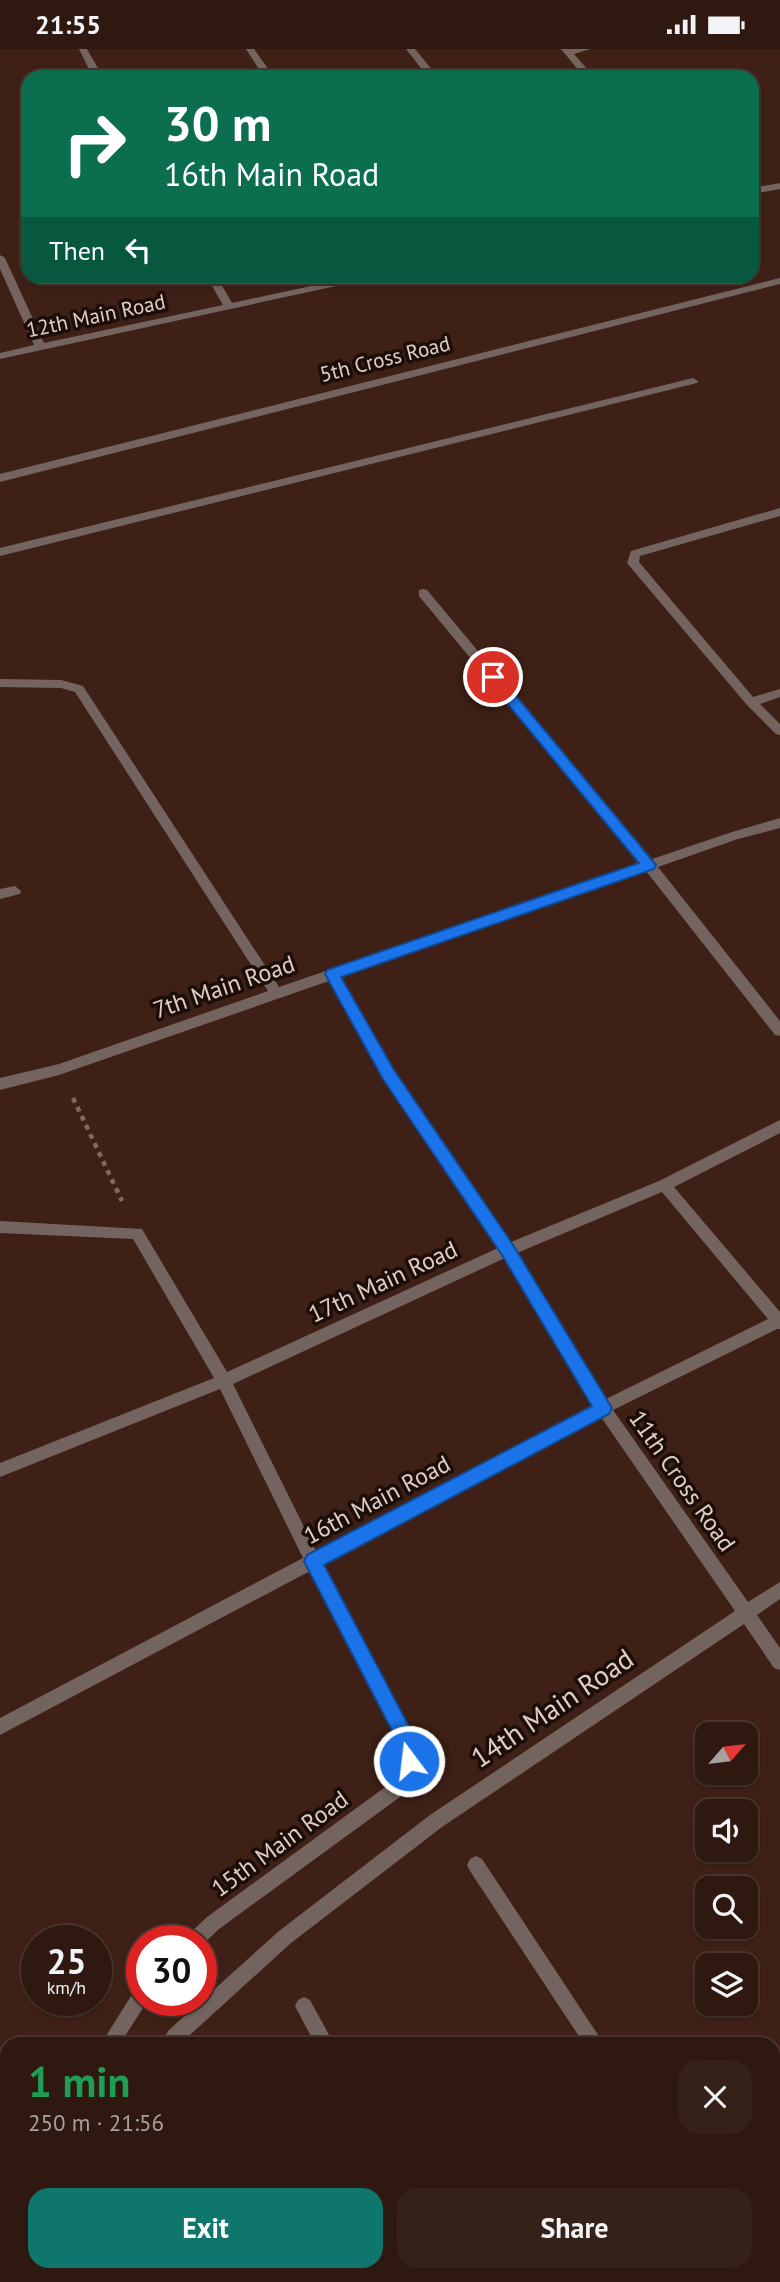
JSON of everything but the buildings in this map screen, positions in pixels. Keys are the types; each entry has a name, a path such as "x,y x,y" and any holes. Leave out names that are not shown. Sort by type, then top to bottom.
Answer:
{"street":[{"path":"83,49 95,70"},
{"path":"250,49 264,70"},
{"path":"411,49 427,70"},
{"path":"567,51 586,49"},
{"path":"567,51 583,70"},
{"path":"759,190 780,185"},
{"path":"0,258 40,347"},
{"name":"5th Cross Road","path":"0,478 780,281"},
{"path":"216,284 229,306"},
{"name":"12th Main Road","path":"0,356 331,284"},
{"path":"0,552 693,381"},
{"path":"780,512 635,554 634,563 751,702 780,731"},
{"path":"424,593 649,865 780,1031"},
{"path":"0,683 61,684 79,689 276,993"},
{"path":"751,702 780,693"},
{"name":"7th Main Road","path":"0,1084 59,1069 649,865 780,823"},
{"path":"0,894 15,891"},
{"name":"11th Cross Road","path":"332,974 388,1074 508,1250 603,1408 780,1662"},
{"name":"17th Main Road","path":"0,1470 224,1381 508,1250 664,1185 780,1126"},
{"path":"664,1185 779,1321"},
{"path":"0,1227 137,1233"},
{"name":"15th Main Road","path":"137,1233 224,1381 313,1561 405,1736 409,1761 394,1791 211,1925"},
{"name":"16th Main Road","path":"0,1727 603,1408 779,1321"},
{"name":"14th Main Road","path":"174,2037 285,1937 436,1821 780,1590"},
{"path":"476,1865 590,2037"},
{"path":"304,2006 321,2037"},
{"path":"114,2037 128,2016"}],"path":[{"path":"59,1069 137,1233"}],"route":[{"path":"409,1761 405,1736 313,1561 603,1408 508,1250 388,1074 332,974 649,865 493,677"}]}
